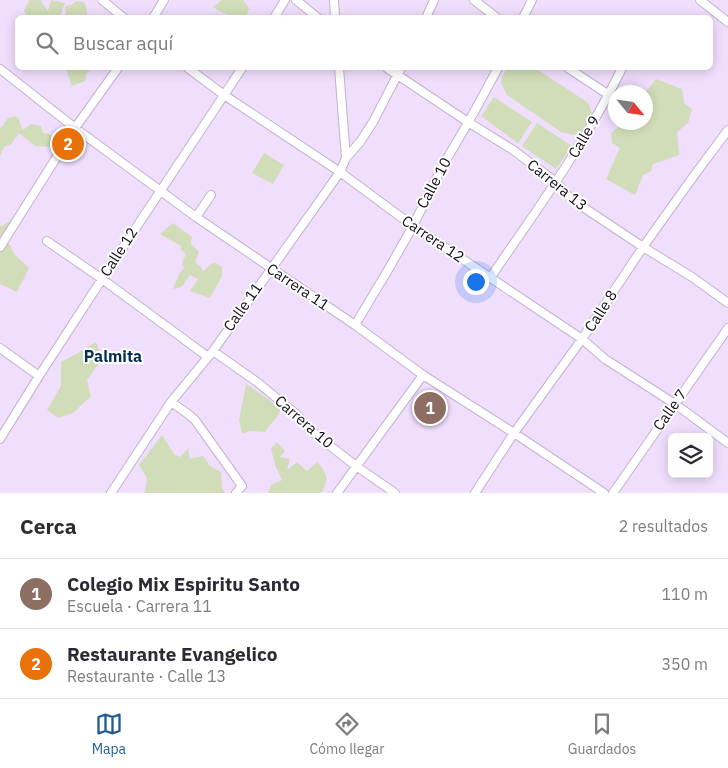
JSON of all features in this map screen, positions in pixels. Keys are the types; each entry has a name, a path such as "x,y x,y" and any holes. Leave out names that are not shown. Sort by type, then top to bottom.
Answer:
{"street":[{"path":"102,0 120,15"},
{"path":"155,15 164,0"},
{"path":"276,15 285,0"},
{"path":"296,0 314,15"},
{"path":"334,0 335,15"},
{"path":"427,15 434,0"},
{"path":"474,0 493,15"},
{"path":"524,15 532,0"},
{"path":"700,0 728,22"},
{"name":"Carrera 11","path":"0,70 196,217 355,325 423,375 604,493"},
{"path":"0,247 75,128 117,70"},
{"name":"Carrera 12","path":"191,70 224,95 340,172 413,226 582,339 605,359 675,404 728,443"},
{"name":"Calle 12","path":"0,439 160,190 241,70"},
{"path":"339,70 346,158"},
{"name":"Calle 10","path":"355,325 413,226 441,168 497,70"},
{"path":"571,70 608,93"},
{"name":"Calle 9","path":"614,85 621,70"},
{"name":"Calle 11","path":"111,493 171,402 210,354 340,172 346,158 374,122 399,71"},
{"name":"Carrera 13","path":"399,71 468,122 513,150 556,182 566,194 580,205 692,277 728,303"},
{"name":"Calle 9","path":"490,278 556,182 608,96"},
{"name":"Calle 8","path":"475,493 514,433 582,339 643,247 728,130"},
{"path":"196,217 211,195"},
{"name":"Carrera 10","path":"47,241 272,395 295,413 315,434 395,493"},
{"name":"Calle 7","path":"613,493 728,328"},
{"path":"0,348 39,376"},
{"path":"338,493 423,375"},
{"path":"171,402 195,420 242,486 236,493"}],"green space":[{"path":"29,0 41,0 48,11 51,0 65,3 60,15 26,15 24,11"},
{"path":"222,0 243,0 249,8 247,15 229,15 213,7"},
{"path":"77,1 85,3 86,15 66,15 65,6"},
{"path":"67,70 90,70 86,74 85,81 72,86"},
{"path":"506,70 538,70 587,102 592,114 590,123 586,129 574,135 561,132 507,95 501,83"},
{"path":"656,79 682,89 684,103 692,109 688,123 677,132 679,155 653,164 651,171 643,175 635,195 606,179 620,148 612,143 611,133 615,130 653,130 653,85 651,85"},
{"path":"494,97 532,122 518,143 481,116"},
{"path":"17,116 23,130 31,124 41,126 43,133 50,134 53,137 52,147 35,146 19,133 11,144 4,147 0,156 0,127 8,118"},
{"path":"537,123 572,146 556,169 522,146"},
{"path":"264,153 284,165 273,184 252,173"},
{"path":"14,219 6,238 15,255 29,268 17,292 0,284 0,227"},
{"path":"173,223 192,237 191,244 199,252 195,262 203,271 214,262 222,267 222,276 210,298 190,291 198,279 190,275 182,287 173,289 179,274 184,268 182,263 186,254 181,250 181,246 160,234"},
{"path":"96,342 102,359 87,380 91,396 73,413 58,418 47,410 61,386 61,362"},
{"path":"246,384 281,408 265,432 250,431 242,434 239,420"},
{"path":"162,435 174,454 180,457 188,448 190,459 203,456 210,466 221,472 222,488 225,493 145,493 147,478 139,465"},
{"path":"277,442 285,451 280,457 290,459 287,470 297,462 307,471 317,462 322,467 327,479 322,492 268,493 271,485 282,480 275,465 271,448"}],"place":[{"name":"Restaurante Evangelico","path":"68,144"},
{"name":"Colegio Mix Espiritu Santo","path":"430,408"}],"district":[{"name":"Palmita","path":"113,356"}]}
